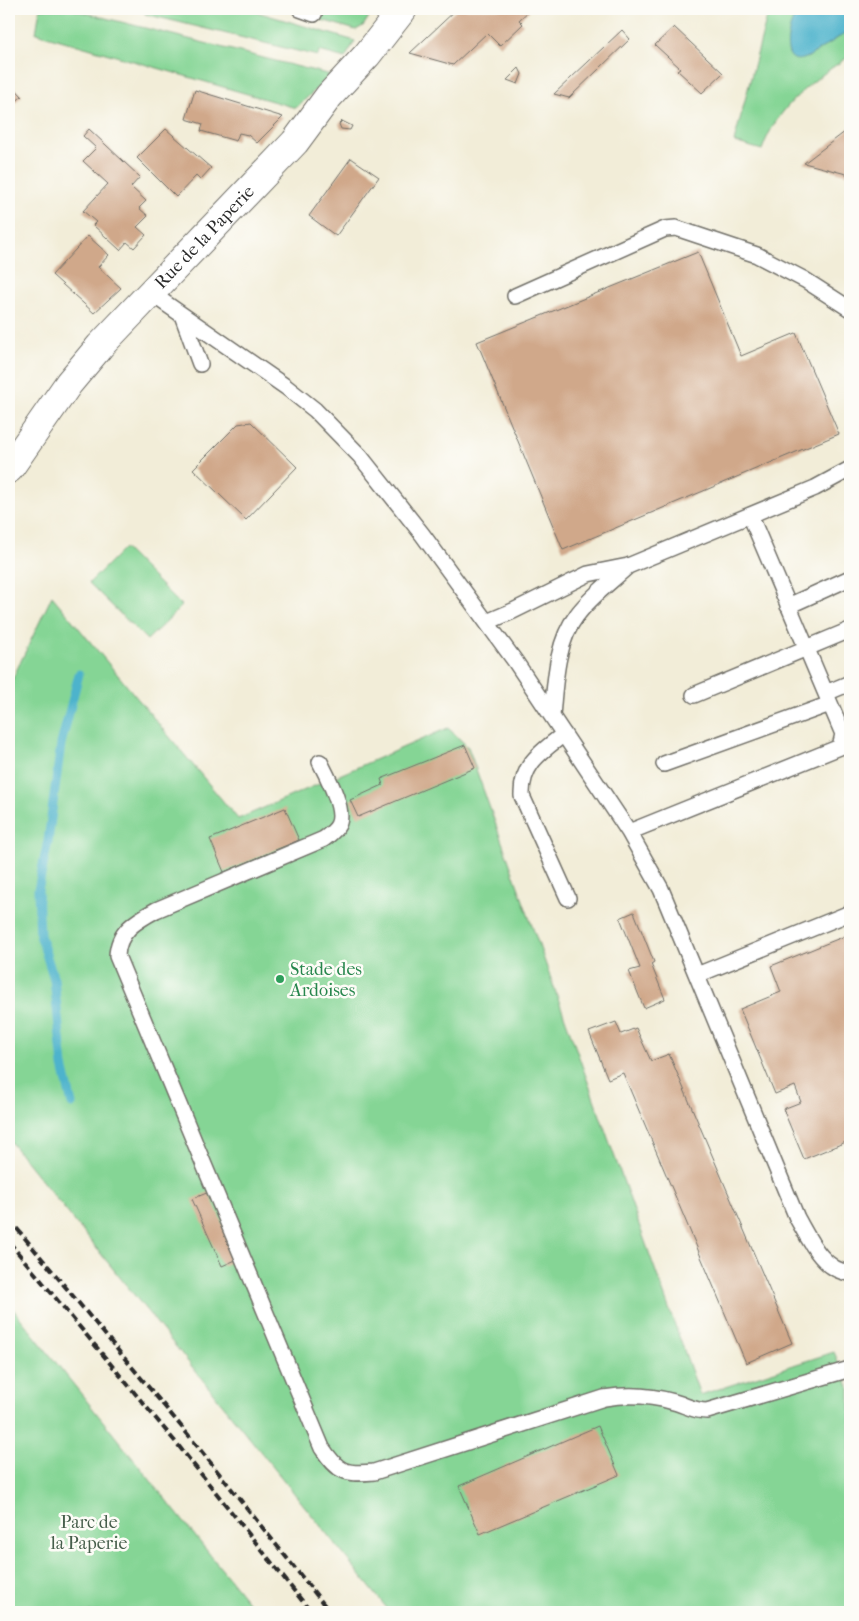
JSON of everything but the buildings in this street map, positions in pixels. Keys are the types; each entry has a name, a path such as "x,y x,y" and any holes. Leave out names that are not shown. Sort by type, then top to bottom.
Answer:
{"street":[{"name":"Rue de la Paperie","path":"9,469 69,383 100,346 152,294 295,142 329,96 366,55 403,9"}],"lane":[{"path":"300,9 314,14"},
{"path":"515,296 665,230 676,228 757,255 805,280 850,309"},
{"path":"152,294 286,387 338,432 411,519 487,622 629,832 661,889 797,1218 811,1243 826,1263 842,1272 850,1273"},
{"path":"182,315 200,364"},
{"path":"487,622 520,608 588,574 628,566 815,488 850,469"},
{"path":"629,832 840,747 843,734 750,515"},
{"path":"552,716 556,673 568,630 586,604 628,566"},
{"path":"788,606 850,578"},
{"path":"694,695 850,630"},
{"path":"664,764 828,699 850,683"},
{"path":"564,734 526,768 521,782 522,796 568,898"},
{"path":"320,762 333,790 340,812 338,825 332,832 324,838 156,910 138,920 122,935 118,946 118,956 322,1448 332,1463 352,1474 374,1472 604,1398 624,1395 645,1396 675,1402 697,1411 707,1411 850,1369"},
{"path":"697,976 850,913"}],"green space":[{"path":"40,9 70,9 331,75 296,108 36,33"},
{"path":"146,9 247,9 355,41 345,58 319,51 318,56 145,14"},
{"path":"322,9 374,9 363,26 356,30 318,19"},
{"path":"769,9 800,9 796,13 789,53 793,57 800,59 808,57 850,30 850,56 823,74 797,96 776,121 762,150 734,142"},
{"path":"124,548 182,606 147,640 89,583"},
{"name":"Stade des Ardoises","path":"52,596 238,819 448,728 468,747 700,1395 834,1352 850,1389 850,1612 390,1612 9,1140 9,686"},
{"name":"Parc de la Paperie","path":"9,1304 256,1612 9,1612"}],"water":[{"path":"800,9 850,9 850,30 808,57 798,60 792,58 788,52 789,33 795,15"}],"waterway":[{"path":"72,1104 63,1066 54,979 40,935 38,890 48,841 61,744 79,674"}],"railway":[{"path":"9,1219 190,1437 330,1612"},
{"path":"9,1242 178,1445 311,1612"}],"place":[{"name":"Stade des Ardoises","path":"280,979"}]}
